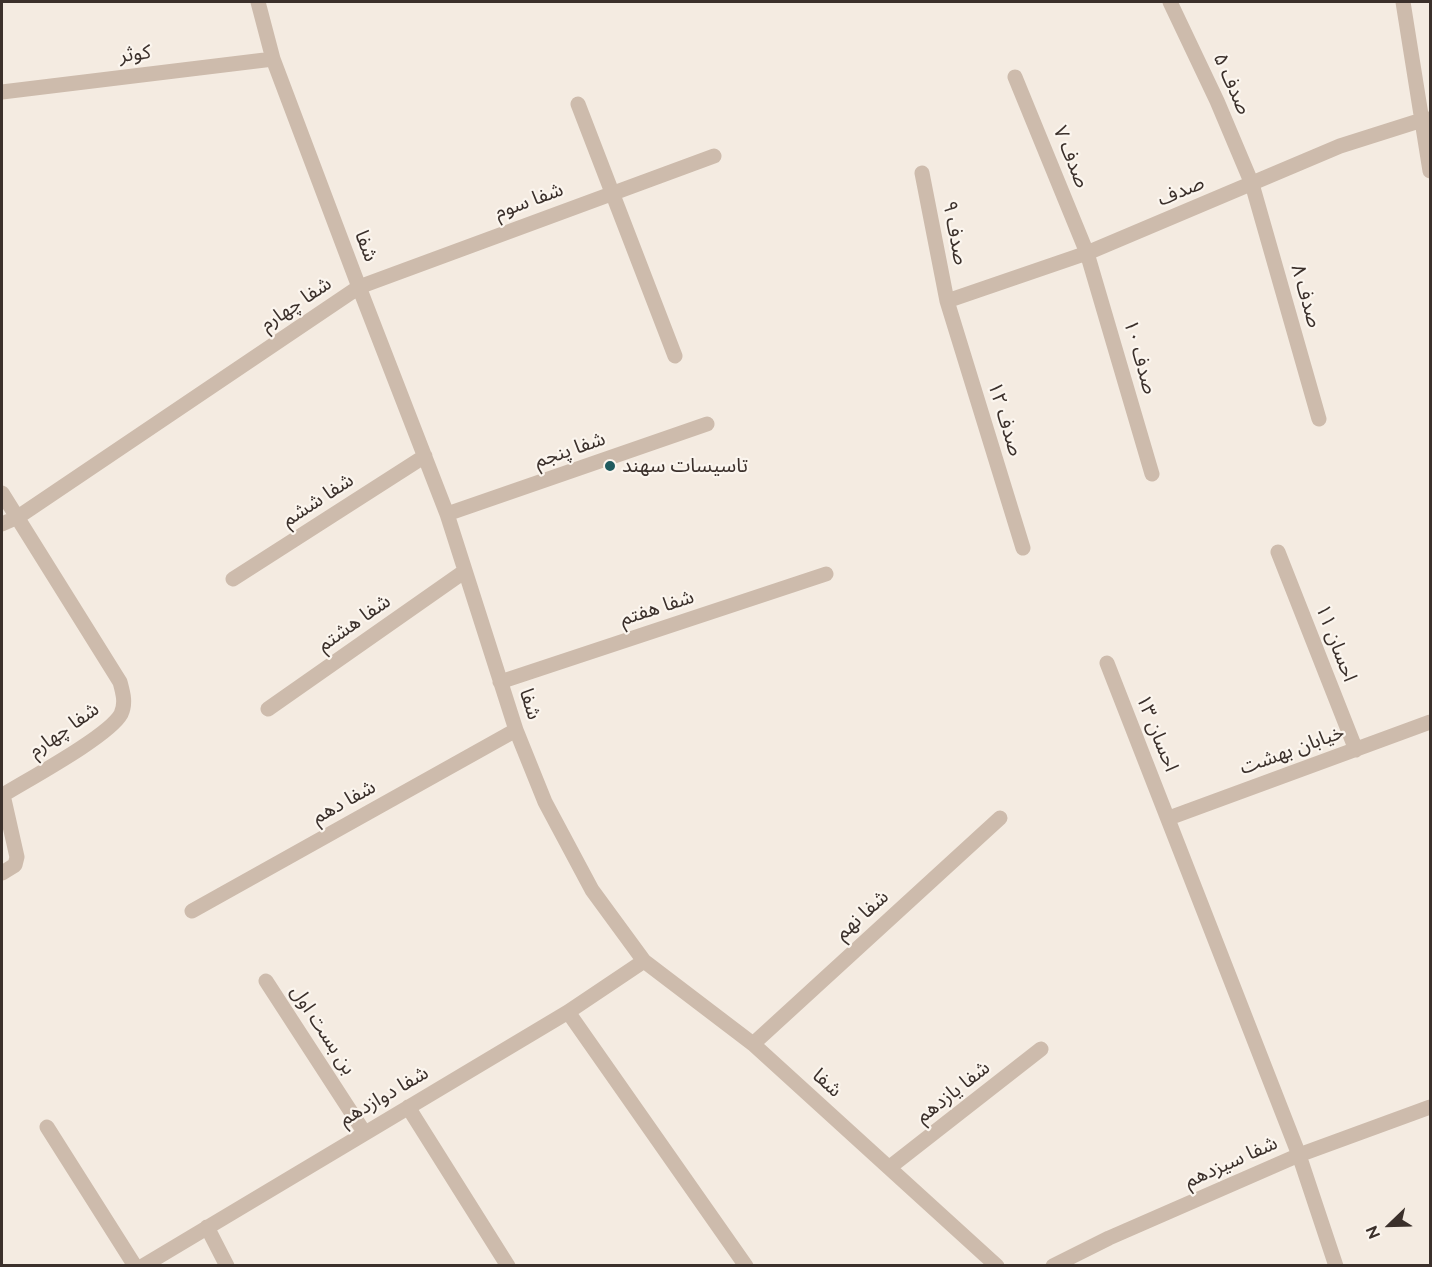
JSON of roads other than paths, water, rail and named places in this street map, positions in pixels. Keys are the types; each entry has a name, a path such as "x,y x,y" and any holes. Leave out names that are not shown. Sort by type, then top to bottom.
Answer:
{"street":[{"name":"شفا","path":"258,2 273,59 447,514 516,730 545,802 592,890 644,961 753,1044 997,1266"},
{"name":"صدف ۵","path":"1170,2 1217,101 1252,184"},
{"path":"1403,2 1426,120 1431,171"},
{"name":"کوثر","path":"2,92 273,59"},
{"name":"صدف ۷","path":"1015,77 1088,253"},
{"path":"578,104 675,356"},
{"name":"صدف","path":"946,301 1088,253 1340,146 1426,120"},
{"name":"شفا سوم","path":"359,287 714,156"},
{"name":"صدف ۹","path":"922,173 946,301"},
{"name":"صدف ۸","path":"1252,184 1319,419"},
{"name":"صدف ۱۰","path":"1088,253 1152,474"},
{"name":"شفا چهارم","path":"2,524 18,517 359,287"},
{"name":"صدف ۱۲","path":"946,301 1023,549"},
{"name":"شفا پنجم","path":"447,514 707,424"},
{"name":"شفا ششم","path":"233,579 425,456"},
{"path":"2,493 18,517"},
{"name":"شفا چهارم","path":"2,873 15,865 17,857 3,795 108,730 121,713 125,699 120,682 18,517"},
{"name":"احسان ۱۱","path":"1278,552 1356,750"},
{"name":"شفا هشتم","path":"268,709 465,571"},
{"name":"شفا هفتم","path":"500,682 826,574"},
{"name":"احسان ۱۳","path":"1107,663 1299,1155 1336,1266"},
{"name":"خیابان بهشت","path":"1169,818 1431,722"},
{"name":"شفا دهم","path":"192,911 516,730"},
{"name":"شفا نهم","path":"753,1044 1000,818"},
{"name":"شفا دوازدهم","path":"143,1266 567,1012 644,961"},
{"name":"بن بست اول","path":"266,981 364,1132"},
{"path":"567,1012 746,1266"},
{"name":"شفا یازدهم","path":"890,1167 1041,1049"},
{"path":"408,1107 508,1266"},
{"name":"شفا سیزدهم","path":"1053,1266 1109,1238 1299,1155 1431,1107"},
{"path":"46,1127 135,1266"},
{"path":"207,1227 227,1266"}],"place":[{"name":"تاسیسات سهند","path":"610,466"}]}
